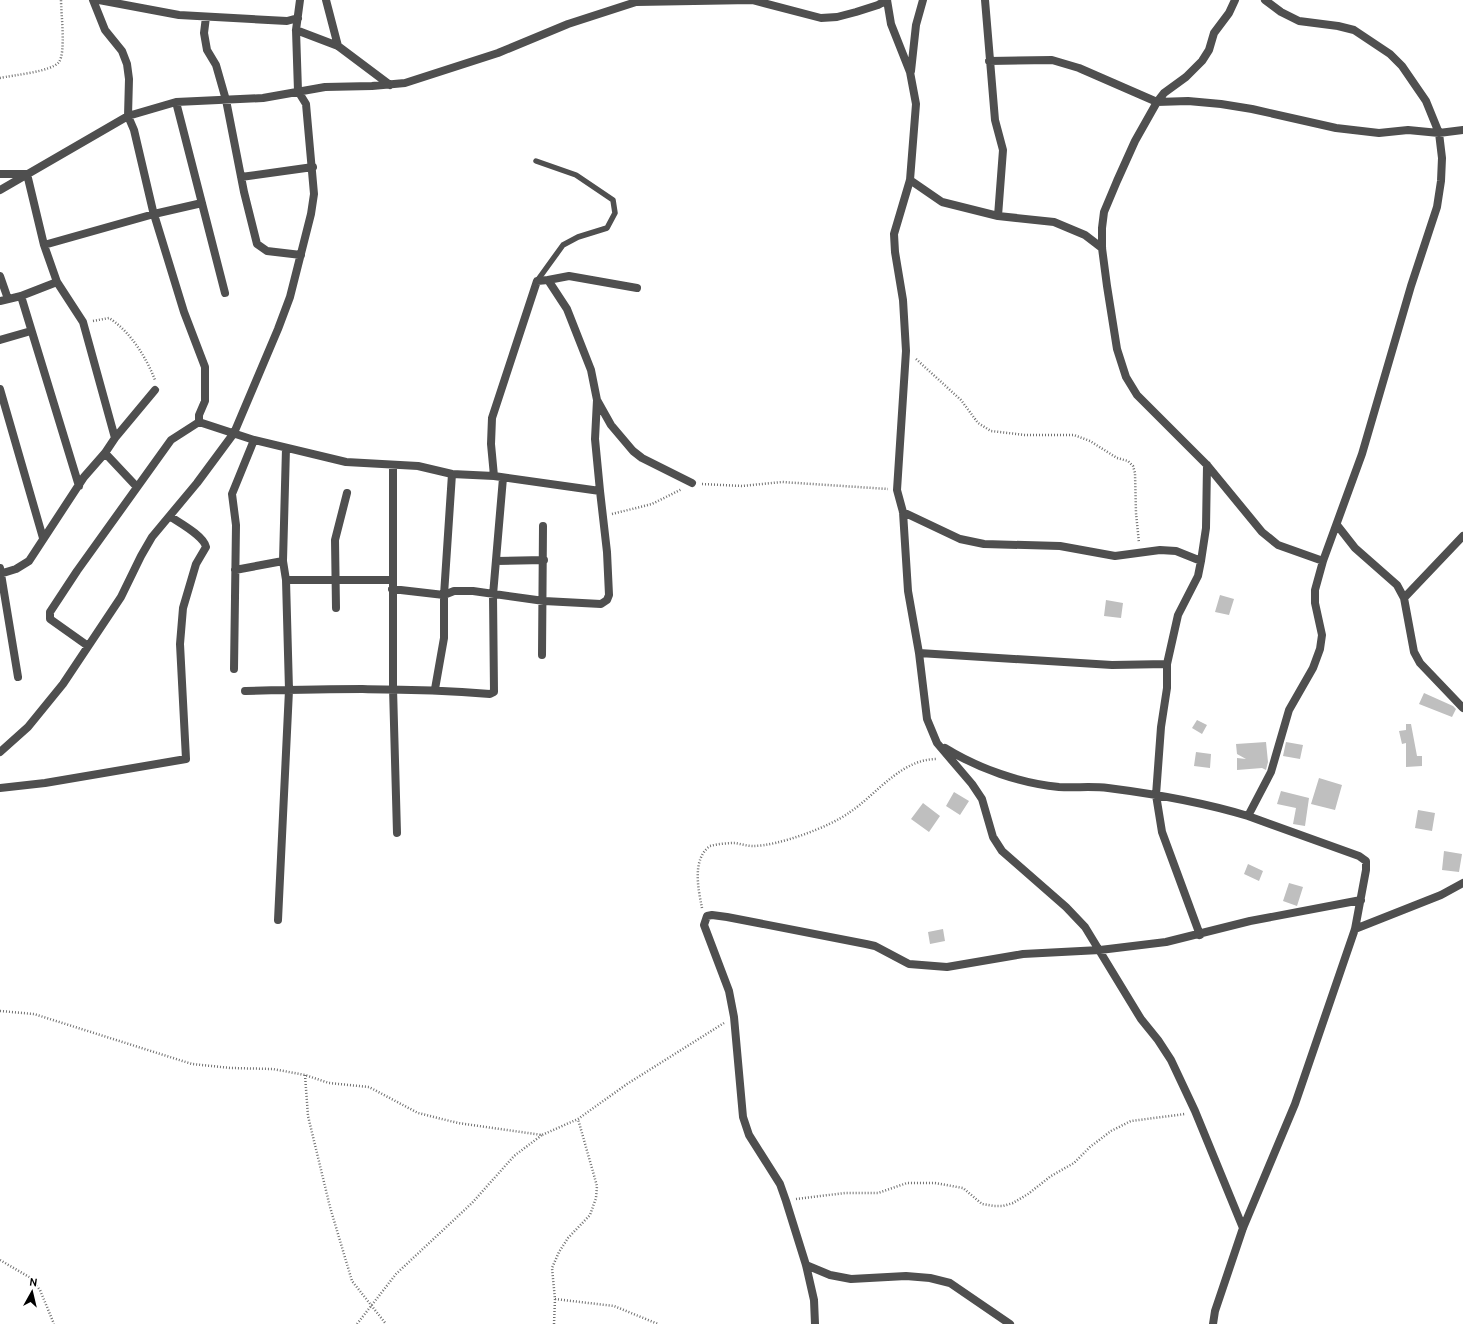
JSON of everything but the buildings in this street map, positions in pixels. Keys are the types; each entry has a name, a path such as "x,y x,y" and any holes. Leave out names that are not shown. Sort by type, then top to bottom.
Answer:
{"street":[{"path":"94,0 105,30 122,51 126,64 129,80 128,116 134,130 154,214 184,312 205,367 205,401 199,415 199,422"},
{"path":"99,0 179,15 287,20 298,18"},
{"path":"0,752 28,727 63,684 121,597 152,537 171,517 234,433 290,297 314,194 313,167 306,104 298,91 296,30 300,0"},
{"path":"326,0 338,46"},
{"path":"0,190 128,116 176,102 263,98 324,87 390,85 405,83 498,53 568,24 636,2 752,0 821,18 837,17 856,12 878,5 887,0 891,24 910,72 916,104 910,180 894,234 895,252 904,300 906,351 897,490 903,512 908,590 919,653 927,719 937,743 972,784 982,799 993,837 1002,851 1066,907 1085,927 1141,1019 1158,1040 1171,1060 1196,1111 1243,1228"},
{"path":"910,72 916,25 923,0"},
{"path":"985,0 995,120 1003,150 998,216"},
{"path":"1235,0 1229,13 1214,33 1209,50 1202,61 1186,77 1164,93 1157,102 1135,141 1104,212 1102,248 1117,349 1126,377 1143,401 1207,465 1262,532 1278,545 1323,561"},
{"path":"1248,816 1271,772 1289,710 1313,668 1320,649 1322,635 1315,603 1315,590 1323,561 1362,454 1411,286 1437,207 1441,181 1442,158 1439,133 1426,101 1402,66 1390,54 1354,30 1338,26 1298,21 1281,12 1265,0"},
{"path":"206,17 204,33 208,50 216,65 226,100 241,177 257,244 267,251 301,255"},
{"path":"296,30 338,46 390,85"},
{"path":"989,61 1052,60 1079,68 1157,102 1188,101 1221,104 1252,109 1336,128 1363,132 1379,133 1408,130 1439,133 1463,130"},
{"path":"176,102 225,293"},
{"path":"241,177 313,167"},
{"path":"0,174 27,174"},
{"path":"27,174 44,245 57,282 83,322 115,438"},
{"path":"910,180 942,202 998,216 1054,222 1085,234 1102,248"},
{"path":"44,245 154,214 202,203"},
{"path":"0,276 4,300 21,296 57,282"},
{"path":"494,476 491,444 492,418 537,281 569,276 637,288"},
{"path":"392,589 444,595 454,591 473,591 544,601 601,604 607,600 609,595 604,516 595,438 597,400 591,370 575,328 567,309 548,280"},
{"path":"21,296 79,486"},
{"path":"0,340 31,331"},
{"path":"0,389 43,538"},
{"path":"18,677 0,572 16,569 29,561 79,486 115,438 155,390"},
{"path":"597,400 611,425 633,451 642,458 692,483"},
{"path":"199,422 254,440 346,462 418,466 452,474 494,476 600,491"},
{"path":"88,646 50,619 50,612 77,570 136,486 171,440 199,422"},
{"path":"234,669 236,525 232,494 254,440"},
{"path":"278,920 289,690 286,580 283,561 286,448"},
{"path":"105,453 136,486"},
{"path":"393,465 392,688 397,832"},
{"path":"1200,935 1162,832 1156,795 1161,727 1167,688 1167,664 1178,615 1198,576 1206,528 1207,465"},
{"path":"435,689 444,638 444,595 452,474"},
{"path":"245,691 392,688 435,689 490,694 494,692 493,595 503,478"},
{"path":"336,608 335,540 347,493"},
{"path":"903,512 960,539 984,544 1060,546 1115,556 1160,550 1176,551 1201,561"},
{"path":"0,788 45,783 186,760 180,644 183,608 196,564 206,547 205,543 193,532 171,517"},
{"path":"1337,525 1355,548 1397,585 1404,598 1414,652 1420,663 1463,708"},
{"path":"542,655 544,601 543,526"},
{"path":"1404,598 1463,536"},
{"path":"496,561 544,560"},
{"path":"235,570 283,561"},
{"path":"286,580 392,580"},
{"path":"919,653 1112,665 1167,664"},
{"path":"937,743 962,758 1034,784 1061,787 1106,788 1203,803 1248,816 1363,858 1367,865 1355,929 1295,1104 1243,1228 1214,1311 1213,1324"},
{"path":"1355,929 1441,895 1463,883"},
{"path":"815,1324 814,1300 806,1265 786,1201 780,1184 749,1135 743,1117 734,1017 729,991 704,925 707,916 712,915 727,917 866,944 879,948 910,964 930,967 947,967 1023,954 1100,950 1166,942 1200,935 1250,921 1361,900"},
{"path":"806,1265 830,1275 851,1279 906,1276 930,1278 950,1283 1010,1324"}],"lane":[{"path":"536,162 576,175 613,200 615,213 607,228 578,237 563,245 537,281"}],"path":[{"path":"0,78 52,67 60,61 62,52 60,0"},
{"path":"83,322 109,318 121,325 131,336 154,379 155,390"},
{"path":"906,351 960,400 978,423 990,431 1025,435 1074,435 1090,441 1117,458 1128,461 1133,466 1135,473 1136,513 1140,553"},
{"path":"604,516 652,504 692,483 718,486 742,486 782,482 897,490"},
{"path":"705,921 698,887 698,866 700,856 710,846 735,843 752,846 772,845 790,840 849,814 898,772 926,759 942,759"},
{"path":"0,1012 34,1014 192,1064 231,1068 273,1069 304,1075 329,1083 369,1087 418,1113 458,1123 542,1135"},
{"path":"357,1324 396,1274 472,1203 514,1156 542,1135 578,1119 627,1084 688,1044 734,1017"},
{"path":"304,1075 308,1116 330,1207 352,1281 371,1307 386,1324"},
{"path":"786,1201 845,1192 878,1193 907,1183 935,1183 962,1188 982,1204 994,1206 1013,1204 1051,1176 1074,1163 1090,1147 1111,1131 1131,1121 1178,1116 1196,1111"},
{"path":"554,1324 555,1299 552,1268 559,1252 568,1238 590,1215 596,1192 594,1175 578,1119"},
{"path":"0,1260 29,1277 40,1290 54,1324"},
{"path":"555,1299 614,1306 658,1324"}]}
